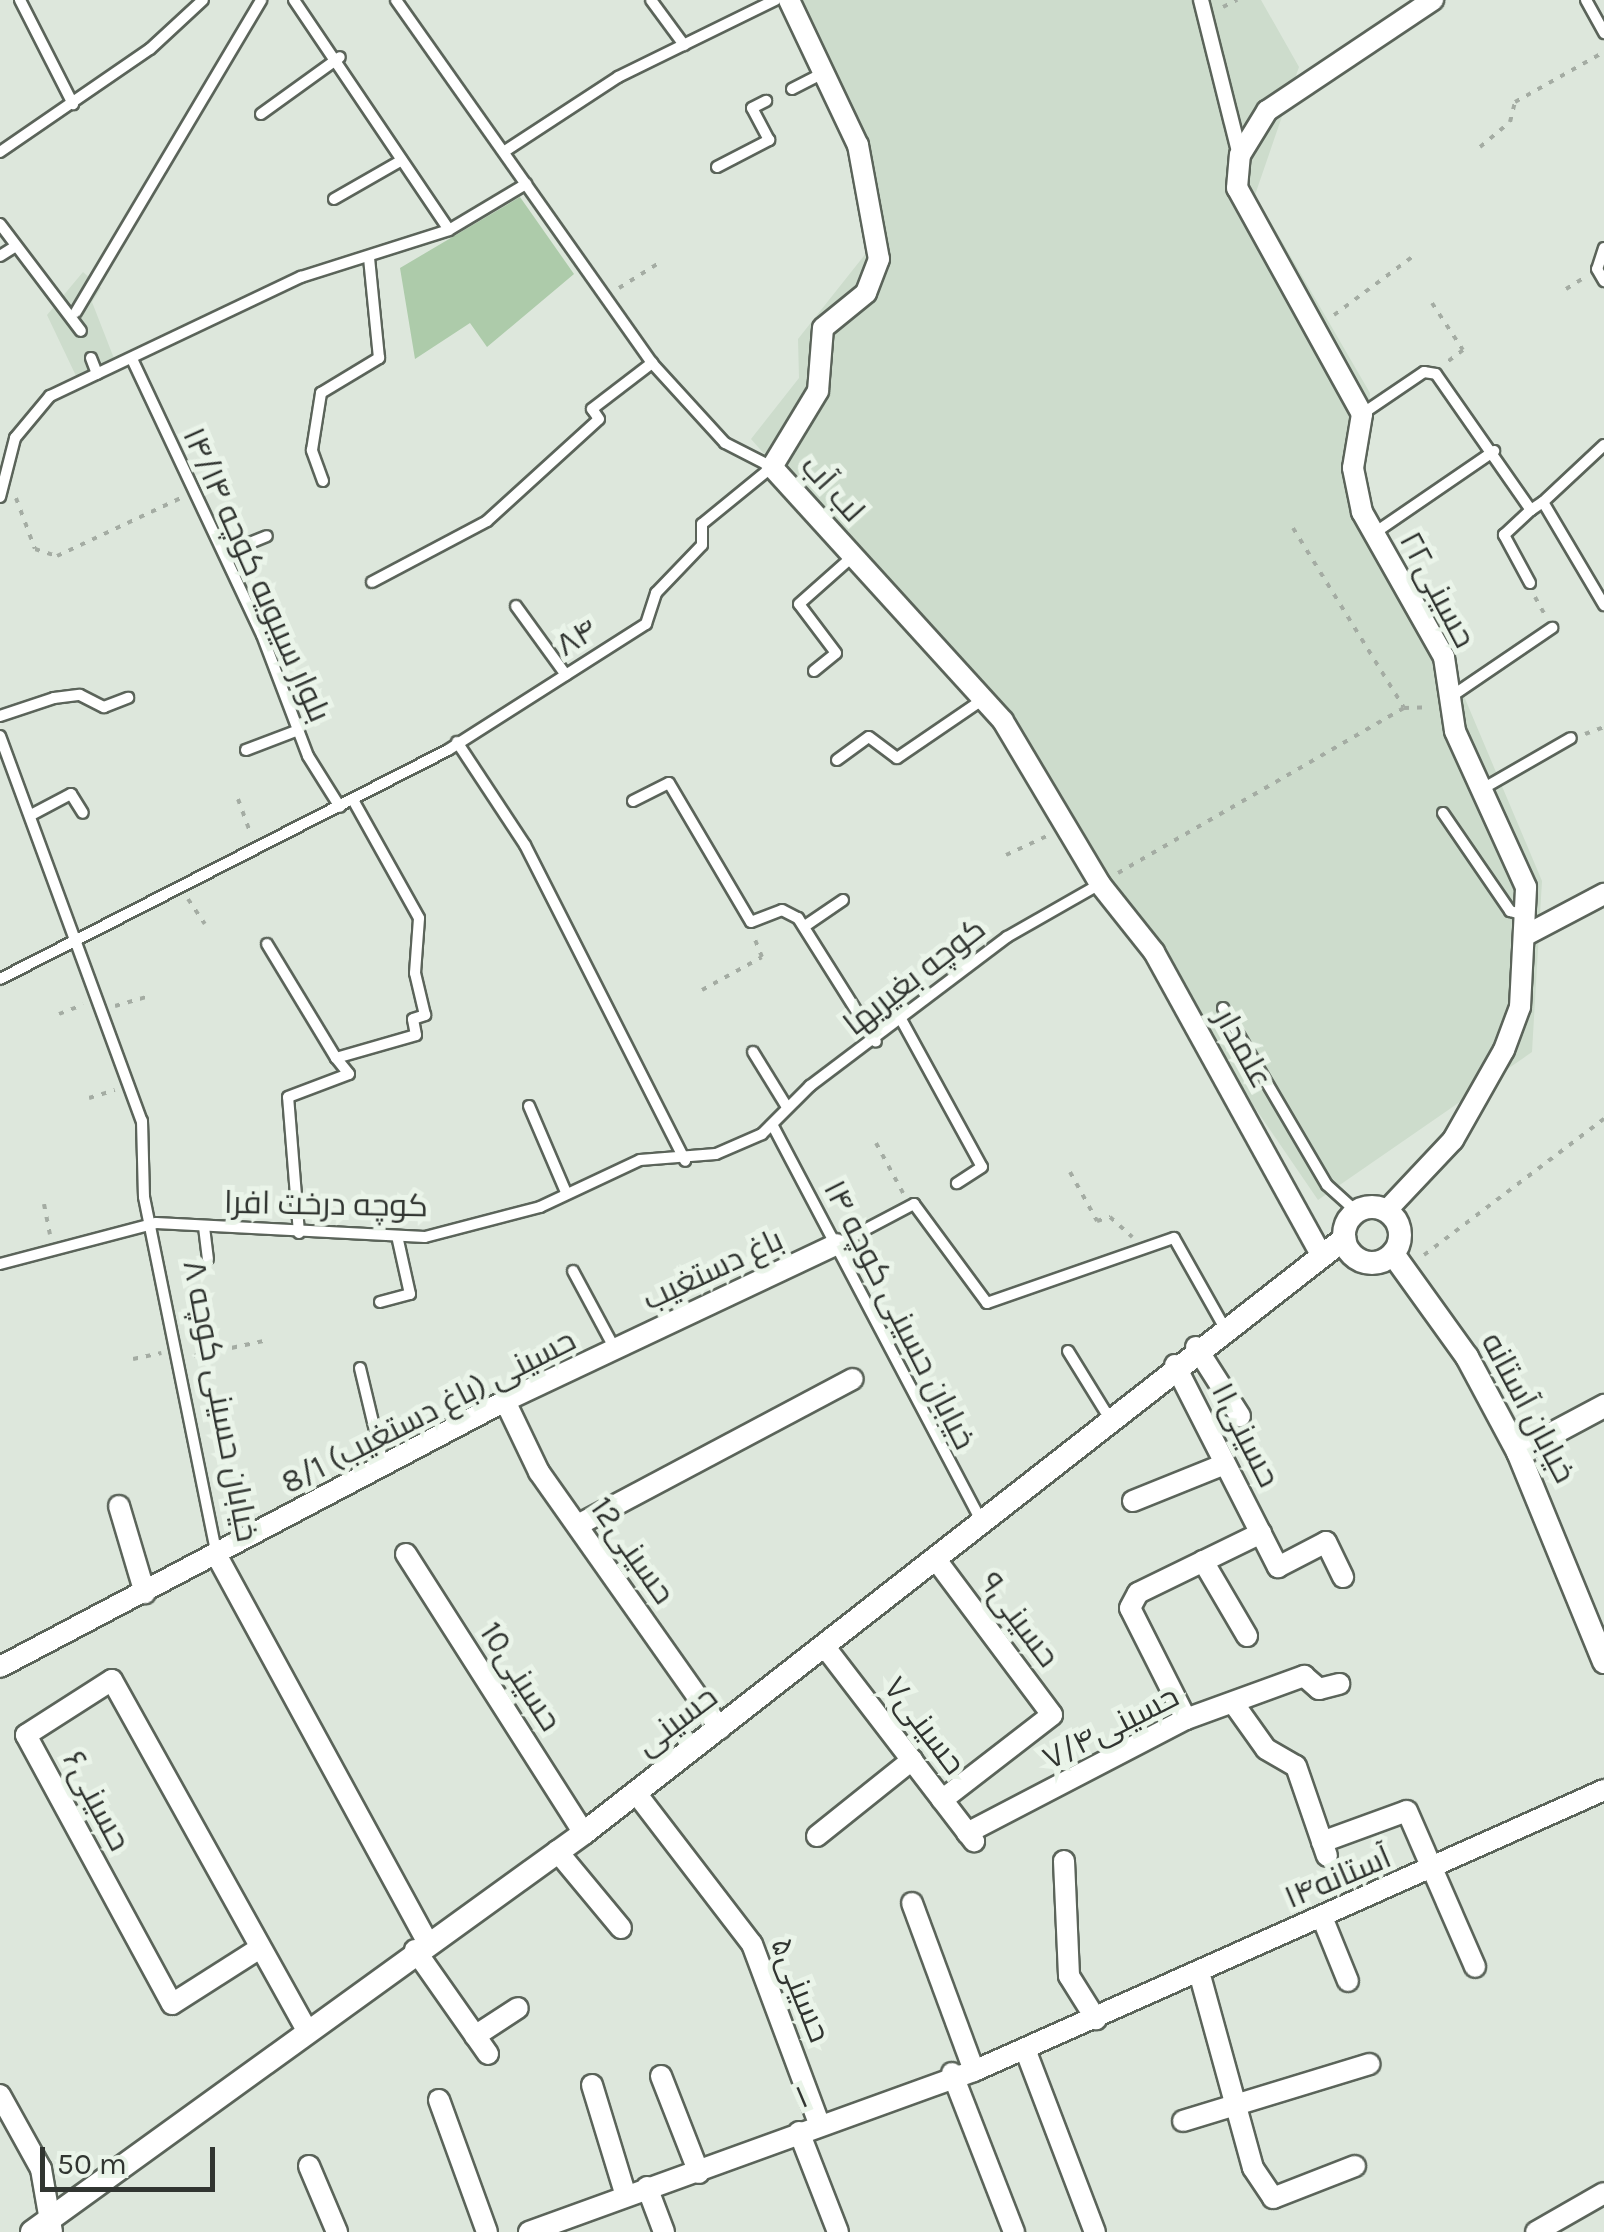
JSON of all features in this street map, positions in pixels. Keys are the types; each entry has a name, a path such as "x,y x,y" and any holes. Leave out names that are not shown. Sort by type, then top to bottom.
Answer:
{"street":[{"path":"772,467 818,392 823,328 866,293 879,260 858,145 788,0"},
{"path":"1201,0 1240,155 1248,214 1362,414"},
{"path":"1240,155 1296,86 1433,0"},
{"name":"حسینی۲۲","path":"1362,414 1353,468 1372,534 1444,657 1449,702 1484,788 1520,857 1528,925 1520,1008 1482,1095 1386,1210"},
{"name":"لب آب","path":"772,467 985,698 1100,884"},
{"name":"علمدار","path":"1100,884 1154,952 1320,1253"},
{"path":"1528,925 1604,894"},
{"path":"1386,1210 1399,1226 1400,1261 1359,1260 1344,1239 1356,1211 1386,1210"},
{"name":"حسینی","path":"43,2229 421,1945 584,1833 720,1730 984,1525 1196,1347 1344,1239"},
{"name":"باغ دستغیب","path":"615,1350 837,1244"},
{"name":"خیابان آستانه","path":"1400,1261 1518,1452 1604,1662"},
{"path":"1196,1347 1240,1416"},
{"name":"8/1 حسینی (باغ دستغیب)","path":"0,1667 384,1468 504,1401 615,1350"},
{"name":"حسینی۱۱","path":"1175,1365 1278,1567 1326,1542 1343,1577"},
{"path":"578,1525 854,1379"},
{"name":"حسینی12","path":"504,1401 578,1525 720,1730"},
{"path":"1518,1452 1604,1406"},
{"path":"1133,1501 1225,1464"},
{"path":"120,1506 145,1593"},
{"path":"1186,1719 1130,1608 1138,1593 1261,1533"},
{"name":"حسینی10","path":"406,1554 584,1833"},
{"name":"خیابان حسینی کوچه ۸","path":"217,1556 421,1945 488,2054"},
{"name":"حسینی۹","path":"937,1560 1052,1715 942,1800"},
{"path":"1203,1561 1247,1636"},
{"name":"حسینی۷","path":"825,1647 971,1838"},
{"name":"حسینی۷/۴","path":"971,1838 1186,1719 1304,1676 1319,1689 1339,1684"},
{"name":"حسینی۶","path":"260,1948 172,2004 26,1736 112,1680 308,2032"},
{"path":"1234,1704 1266,1749 1296,1766 1325,1849 1407,1811 1437,1868 1475,1967"},
{"path":"816,1836 912,1760"},
{"name":"آستانه۱۴","path":"1096,2019 1604,1790"},
{"name":"حسینی۵","path":"636,1793 752,1944 819,2123"},
{"path":"557,1852 621,1928"},
{"path":"1064,1860 1069,1976 1096,2019"},
{"path":"912,1902 974,2071"},
{"path":"1322,1917 1348,1981"},
{"path":"1199,1972 1241,2104 1253,2168 1273,2198 1355,2166"},
{"path":"476,2036 518,2008"},
{"name":"۱","path":"530,2232 699,2173 952,2073 974,2071 1096,2019"},
{"path":"1025,2049 1095,2232"},
{"path":"1184,2121 1370,2064"},
{"path":"952,2073 1014,2232"},
{"path":"662,2076 699,2173"},
{"path":"592,2085 626,2196"},
{"path":"0,2095 41,2168 43,2229"},
{"path":"439,2100 487,2232"},
{"path":"799,2132 838,2232"},
{"path":"309,2166 337,2232"},
{"path":"647,2188 664,2232"},
{"path":"1536,2232 1604,2192"}],"lane":[{"path":"20,0 73,104"},
{"path":"0,152 73,104 203,0"},
{"path":"76,312 261,0"},
{"path":"294,0 340,56 448,230"},
{"name":"لب آب","path":"396,0 652,363 725,443 772,467"},
{"path":"651,0 684,44"},
{"path":"505,152 684,44 776,0"},
{"path":"1586,0 1604,33"},
{"path":"260,114 340,56"},
{"path":"792,88 822,74"},
{"path":"717,167 769,140 752,108 766,101"},
{"path":"334,199 402,160"},
{"path":"0,496 26,419 98,374 302,277 448,230 526,184"},
{"path":"0,224 13,248 76,312 82,331"},
{"path":"0,256 13,248"},
{"path":"1604,248 1597,269 1604,281"},
{"path":"323,482 312,450 321,393 379,358 369,258"},
{"path":"90,358 98,374"},
{"name":"بلوار سیبویه کوچه ۱۴/۱۴","path":"132,359 224,554 296,731 340,807"},
{"path":"372,582 487,521 599,419 592,409 652,363"},
{"path":"1362,414 1424,372 1436,374 1494,450 1531,510"},
{"path":"1530,583 1504,535 1604,444"},
{"path":"1372,534 1494,450"},
{"name":"۸۴","path":"72,944 183,892 254,843 353,800 457,742 646,624 656,593 702,545 702,524 772,467"},
{"path":"1543,502 1604,606"},
{"path":"224,554 266,536"},
{"path":"814,671 836,653 799,604 852,556"},
{"path":"516,606 566,674"},
{"path":"1449,702 1552,628"},
{"path":"0,716 54,698 80,694 104,707 128,698"},
{"path":"837,760 869,737 897,758 985,698"},
{"path":"246,750 296,731"},
{"path":"0,736 33,814 72,944 142,1121 144,1197 156,1223"},
{"path":"1484,788 1571,738"},
{"path":"457,742 525,845 685,1160"},
{"path":"633,801 669,782 751,922 782,910 805,926 876,1042"},
{"path":"33,814 71,794 83,813"},
{"path":"336,1058 416,1035 413,1020 424,1015 414,974 419,918 353,800"},
{"path":"1443,813 1510,911 1528,925"},
{"name":"کوچه بغیریها","path":"773,1126 787,1107 1007,937 1100,884"},
{"path":"805,926 843,900"},
{"path":"0,980 72,944"},
{"path":"267,944 349,1074 288,1097 298,1234"},
{"path":"1223,1008 1327,1185 1356,1211"},
{"path":"902,1021 982,1167 957,1183"},
{"path":"753,1052 787,1107"},
{"path":"529,1106 565,1190"},
{"name":"کوچه درخت افرا","path":"156,1223 298,1234 398,1236 540,1207 565,1190 640,1160 685,1160 773,1126"},
{"name":"خیابان حسینی کوچه ۱۴","path":"773,1126 984,1525"},
{"path":"837,1244 912,1205 987,1303 1174,1238 1223,1326"},
{"name":"خیابان حسینی کوچه ۸","path":"0,1264 156,1223 217,1556"},
{"path":"204,1227 208,1259"},
{"path":"380,1302 410,1294 398,1236"},
{"path":"573,1271 615,1350"},
{"path":"1068,1351 1110,1419"},
{"path":"360,1368 384,1468"}],"path":[{"path":"1480,148 1510,122 1515,102 1604,52"},
{"path":"1314,330 1416,254"},
{"path":"606,296 662,260"},
{"path":"1432,303 1463,350 1436,374"},
{"path":"8,477 46,556 195,492"},
{"path":"1293,528 1404,708"},
{"path":"1530,583 1552,628"},
{"path":"1100,884 1404,708 1449,702"},
{"path":"238,799 254,843"},
{"path":"1006,854 1067,826"},
{"path":"183,892 204,924"},
{"path":"702,990 762,957 751,922"},
{"path":"59,1014 146,997"},
{"path":"90,1098 129,1086"},
{"path":"1400,1261 1603,1122"},
{"path":"876,1143 912,1205"},
{"path":"1070,1172 1097,1221 1110,1216 1144,1248"},
{"path":"44,1204 53,1250"},
{"path":"134,1359 268,1340"}],"shaded area":[{"path":"784,0 1261,0 1299,67 1255,195 1370,393 1362,489 1447,656 1542,881 1532,1052 1318,1200 964,682 751,439 799,378 798,339 867,252 867,197"},
{"path":"83,272 101,288 92,302 115,361 77,378 47,315"}],"green space":[{"path":"520,197 574,274 487,347 470,323 415,359 400,268"}]}
